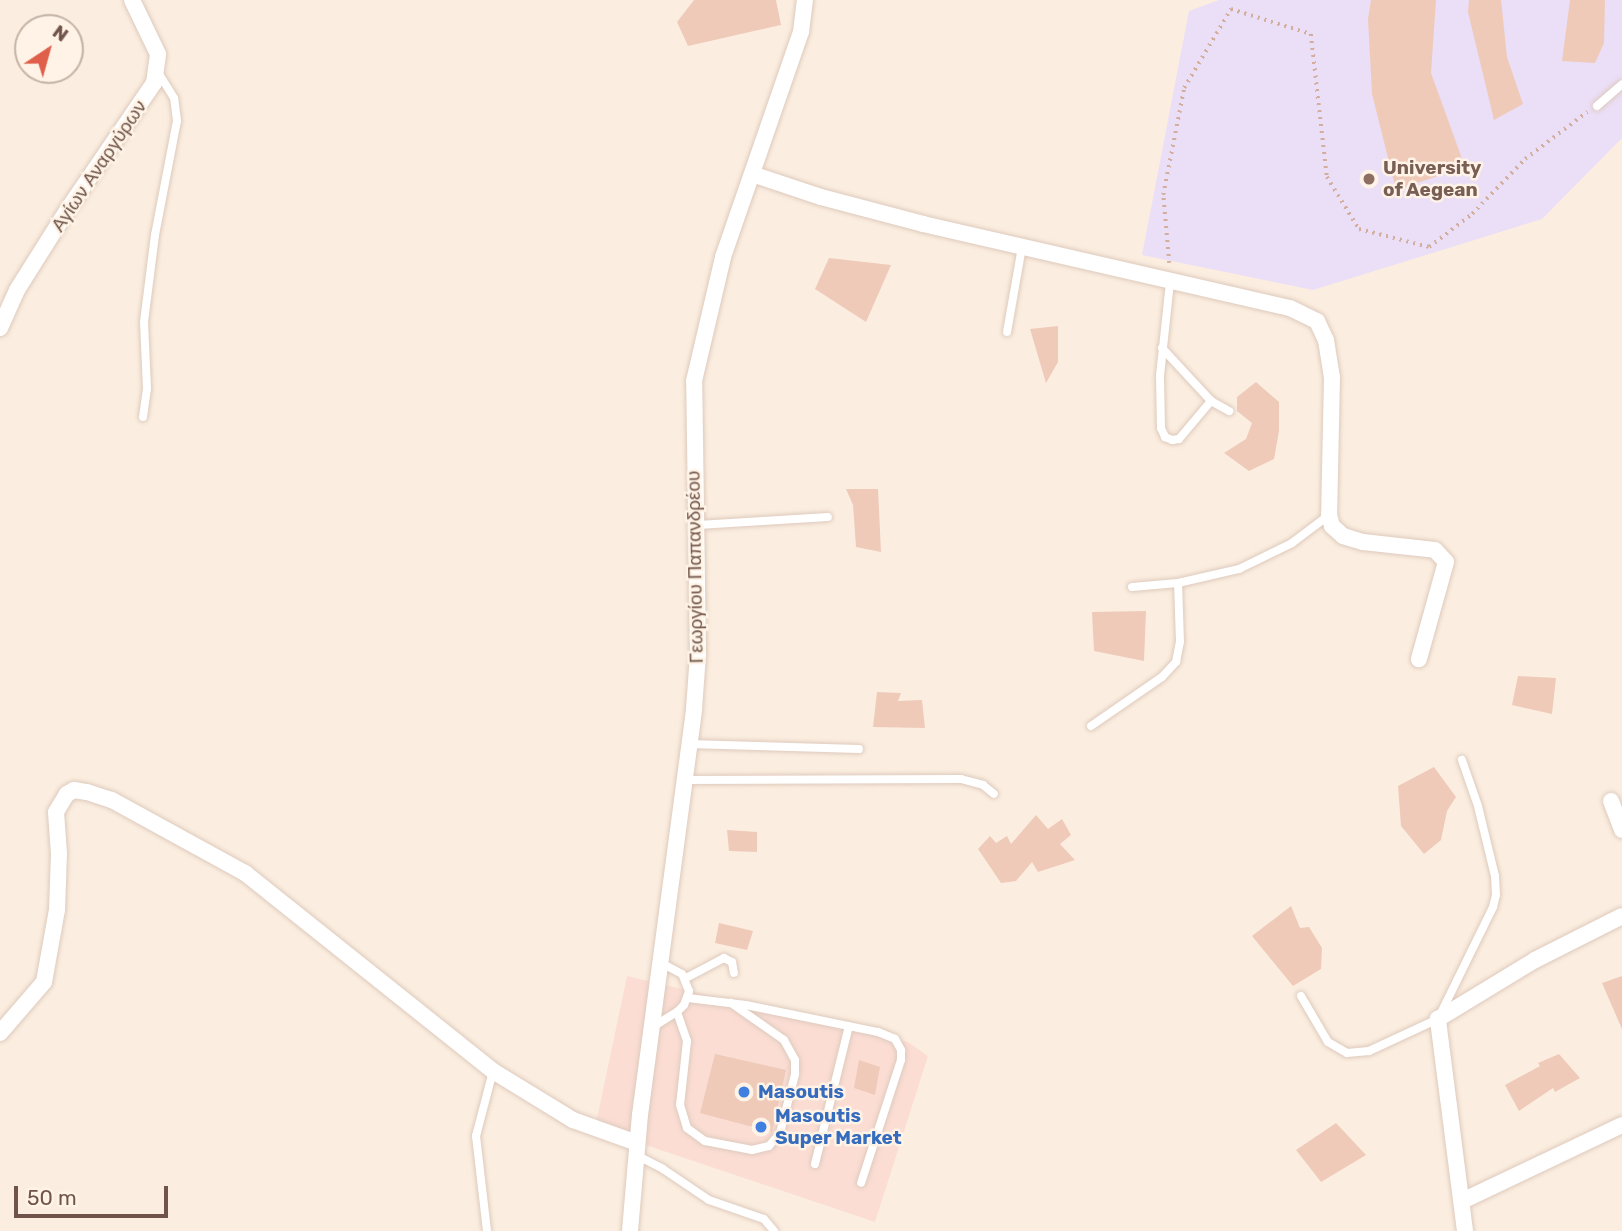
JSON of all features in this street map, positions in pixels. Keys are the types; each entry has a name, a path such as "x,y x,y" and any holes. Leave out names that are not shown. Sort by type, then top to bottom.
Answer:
{"street":[{"path":"132,0 158,54 158,72"},
{"name":"Γεωργίου Παπανδρέου","path":"630,1231 636,1149 689,744 698,654 694,381 723,257 802,32 804,0"},
{"name":"Αγίων Αναργύρων","path":"0,328 18,290 68,209 146,96 158,72"},
{"path":"752,174 821,197 1022,247 1290,308 1308,315 1323,329 1332,377 1329,515 1332,526 1343,536 1363,542 1435,550 1445,559 1446,567 1419,659"},
{"path":"0,1033 44,982 57,910 57,812 62,799 74,790 112,800 245,873 493,1071 573,1120 636,1149"},
{"path":"1611,801 1622,830"},
{"path":"1465,1231 1438,1019 1535,960 1622,916"},
{"path":"1462,1201 1622,1125"}],"lane":[{"path":"143,417 147,388 144,322 155,235 177,121 174,98 158,72"},
{"path":"1597,106 1622,84"},
{"path":"1007,332 1022,247"},
{"path":"1170,282 1162,348 1159,414 1165,437 1180,439 1211,401"},
{"path":"1162,348 1211,401 1229,411"},
{"path":"1132,587 1178,583 1239,569 1271,555 1329,515"},
{"path":"698,525 828,517"},
{"path":"1091,726 1162,677 1176,662 1181,642 1178,583"},
{"path":"689,744 859,748"},
{"path":"1301,996 1328,1042 1348,1053 1369,1051 1438,1019 1493,908 1496,895 1478,806 1462,760"},
{"path":"684,780 961,779 983,785 994,793"},
{"path":"686,978 723,958 732,962 734,972"},
{"path":"661,963 686,978"},
{"path":"651,1028 677,1012 688,998 686,978"},
{"path":"688,998 731,1003 889,1035 901,1050 861,1183"},
{"path":"677,1012 687,1041 680,1105 687,1128 705,1141 752,1150 769,1146 780,1133 795,1074 795,1060 784,1040 762,1022 731,1003"},
{"path":"815,1164 849,1026"},
{"path":"487,1231 476,1136 493,1071"},
{"path":"636,1149 695,1194 764,1219 774,1231"}],"path":[{"path":"1170,282 1163,195 1184,88 1231,9 1311,34 1327,177 1359,229 1429,247 1472,214 1525,159 1562,128 1597,106"}],"shaded area":[{"name":"University of Aegean","path":"1219,0 1622,0 1622,138 1542,219 1313,290 1142,255 1189,11"},
{"path":"627,976 908,1042 928,1056 875,1222 595,1128"}],"building":[{"path":"694,0 776,0 781,25 688,46 677,22"},
{"path":"1371,0 1436,0 1431,73 1465,167 1396,190 1372,94 1368,19"},
{"path":"1469,0 1501,0 1507,57 1523,104 1494,120 1468,12"},
{"path":"1570,0 1605,0 1604,43 1595,63 1562,61"},
{"path":"829,258 891,265 866,322 815,289"},
{"path":"1058,326 1058,362 1046,383 1030,329"},
{"path":"1256,382 1279,402 1279,431 1274,459 1249,471 1224,453 1246,439 1252,423 1237,411 1237,397"},
{"path":"846,489 878,489 881,552 856,547 853,505"},
{"path":"1146,611 1144,661 1094,651 1092,612"},
{"path":"1518,676 1556,678 1552,714 1512,705"},
{"path":"877,692 901,693 898,701 922,700 925,728 873,727"},
{"path":"1434,767 1456,797 1447,811 1441,840 1424,854 1401,826 1398,786"},
{"path":"1036,815 1048,829 1062,819 1071,835 1060,844 1075,860 1038,872 1032,862 1016,881 1001,883 978,849 990,836 996,843 1007,836 1011,844"},
{"path":"727,830 757,832 757,852 729,851"},
{"path":"1291,906 1300,928 1309,927 1322,948 1321,969 1293,986 1252,936"},
{"path":"719,923 753,931 747,950 715,943"},
{"path":"1622,976 1622,1029 1602,983"},
{"name":"Masoutis","path":"715,1054 786,1070 772,1132 700,1113"},
{"path":"1559,1054 1580,1078 1555,1092 1553,1088 1519,1111 1505,1085 1540,1066 1538,1063"},
{"path":"859,1060 880,1067 875,1095 854,1088"},
{"path":"1336,1123 1366,1155 1321,1182 1296,1150"}],"place":[{"name":"University of Aegean","path":"1369,179"},
{"name":"Masoutis","path":"744,1092"},
{"name":"Masoutis Super Market","path":"761,1127"}]}
